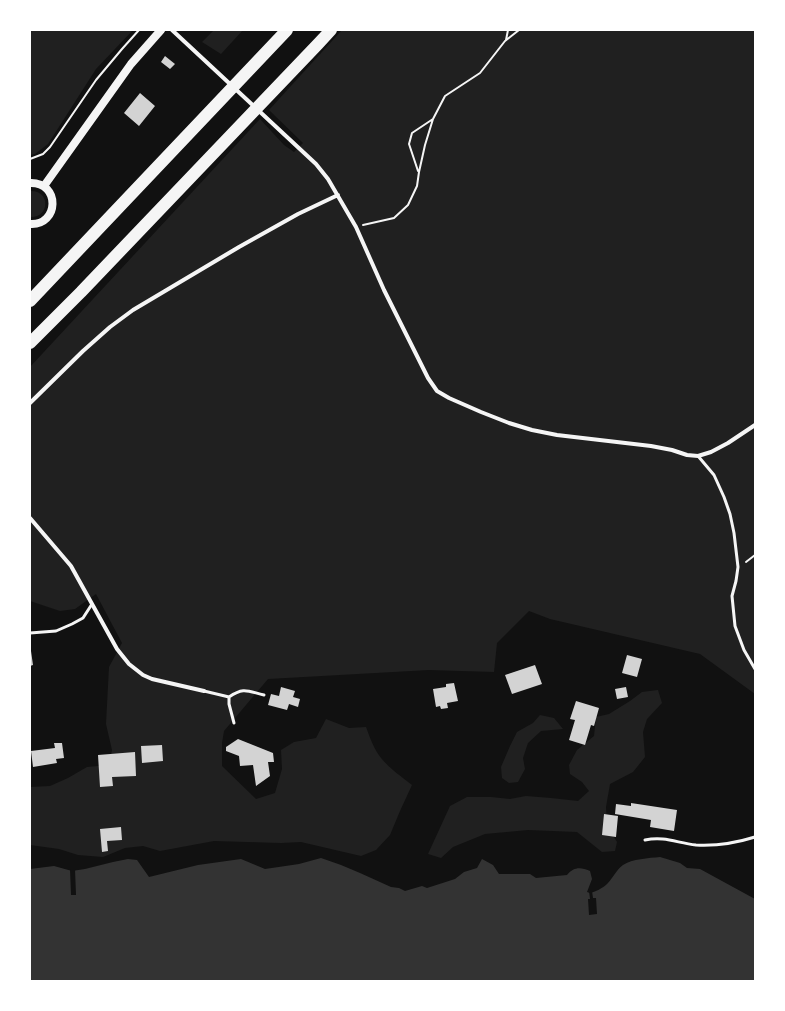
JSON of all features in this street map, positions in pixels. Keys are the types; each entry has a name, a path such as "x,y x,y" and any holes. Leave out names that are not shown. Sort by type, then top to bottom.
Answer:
{"highway":[{"path":"30,301 287,30"},
{"path":"30,343 331,30"}],"main road":[{"path":"44,186 131,64 160,30"},
{"path":"30,183 44,186 48,190 53,206 44,221 30,224"}],"street":[{"path":"172,30 316,164 328,179 356,227 384,290 428,378 438,390 449,398 481,412 532,430 557,435 651,446 672,450 687,455 698,456 711,452 728,443 755,425"},
{"path":"30,403 83,351 110,327 133,310 239,247 298,214 338,195"},
{"path":"30,518 71,566 117,649 129,664 143,675 152,679 204,691"}],"lane":[{"path":"698,456 714,475 730,514 738,567 732,596 735,626 744,650 755,669"},
{"path":"30,633 56,631 72,624 83,618 92,604"},
{"path":"229,698 237,692 246,690 264,695"},
{"path":"204,691 229,698"},
{"path":"229,698 234,724"},
{"path":"646,840 655,838 695,845 711,845 755,837"}],"path":[{"path":"30,160 43,154 50,147 96,80 139,30"},
{"path":"505,41 508,30"},
{"path":"356,227 394,218 408,205 417,186 425,145 433,119 445,96 480,73 505,41 519,30"},
{"path":"419,172 409,144 412,133 433,119"},
{"path":"738,567 755,556"}],"shaded area":[{"path":"30,30 133,30 96,69 48,144 35,154 30,155"},
{"path":"214,30 243,30 221,54 202,42"},
{"path":"342,30 755,30 755,694 700,654 550,619 529,611 497,643 494,672 429,670 268,679 224,731 222,743 222,766 256,799 275,793 282,769 281,750 294,742 316,738 326,719 349,728 366,727 374,747 381,758 412,785 390,835 376,850 361,856 301,842 281,843 214,841 160,851 143,846 125,848 103,857 78,855 59,849 30,845 30,787 50,786 87,767 109,765 112,750 106,724 109,667 122,643 96,594 75,609 60,611 30,601 30,367 260,119 284,145 294,152 303,143 269,110"},
{"path":"30,191 37,192 42,195 45,199 45,204 41,213 37,216 30,217"},
{"path":"658,690 662,703 647,719 643,732 645,757 633,772 610,784 606,807 607,826 617,842 615,851 602,852 577,832 528,830 485,834 453,847 441,858 428,854 450,806 467,797 510,799 526,796 578,801 589,791 582,782 570,774 569,765 577,750 594,736 596,717 609,714 642,692"},
{"path":"540,715 554,718 563,729 541,731 528,743 523,758 525,769 518,782 509,783 502,778 501,767 510,746 517,732 533,723"},
{"path":"660,857 680,863 687,868 700,869 755,899 755,981 30,981 30,869 54,866 72,871 128,859 137,860 149,877 198,865 241,859 265,869 299,864 321,858 391,887 399,888 405,891 422,886 427,888 455,879 464,872 477,868 482,859 493,865 499,874 530,874 536,878 567,875 572,870 577,868 590,871 592,879 587,892 590,893 599,890 609,882 618,869 623,865 631,861"}],"pier":[{"path":"70,869 75,869 76,895 71,895"},
{"path":"589,891 592,891 593,898 596,898 597,914 589,915"}],"building":[{"path":"165,56 175,64 170,69 161,62"},
{"path":"140,93 155,106 139,126 124,113"},
{"path":"30,651 33,665 30,666"},
{"path":"627,655 642,659 637,677 622,673"},
{"path":"535,665 542,684 512,694 505,675"},
{"path":"454,683 458,701 447,703 448,708 441,709 440,706 436,707 433,689 446,687 446,684"},
{"path":"281,687 295,691 293,697 300,699 298,707 289,704 287,710 268,705 271,694 279,696"},
{"path":"626,687 628,697 617,699 615,689"},
{"path":"576,701 599,708 594,726 591,725 585,745 569,740 575,720 570,719"},
{"path":"238,739 273,753 274,762 268,762 270,776 256,786 253,765 240,766 239,756 226,751 226,747"},
{"path":"54,743 62,743 64,758 56,759 57,763 33,767 31,751 55,748"},
{"path":"162,745 163,761 142,763 141,746"},
{"path":"135,752 136,776 112,777 113,786 100,787 98,755"},
{"path":"631,803 677,810 674,831 650,827 651,820 615,814 616,804 631,806"},
{"path":"604,814 618,816 616,837 602,835"},
{"path":"121,827 122,840 107,841 108,851 102,852 100,829"}]}
